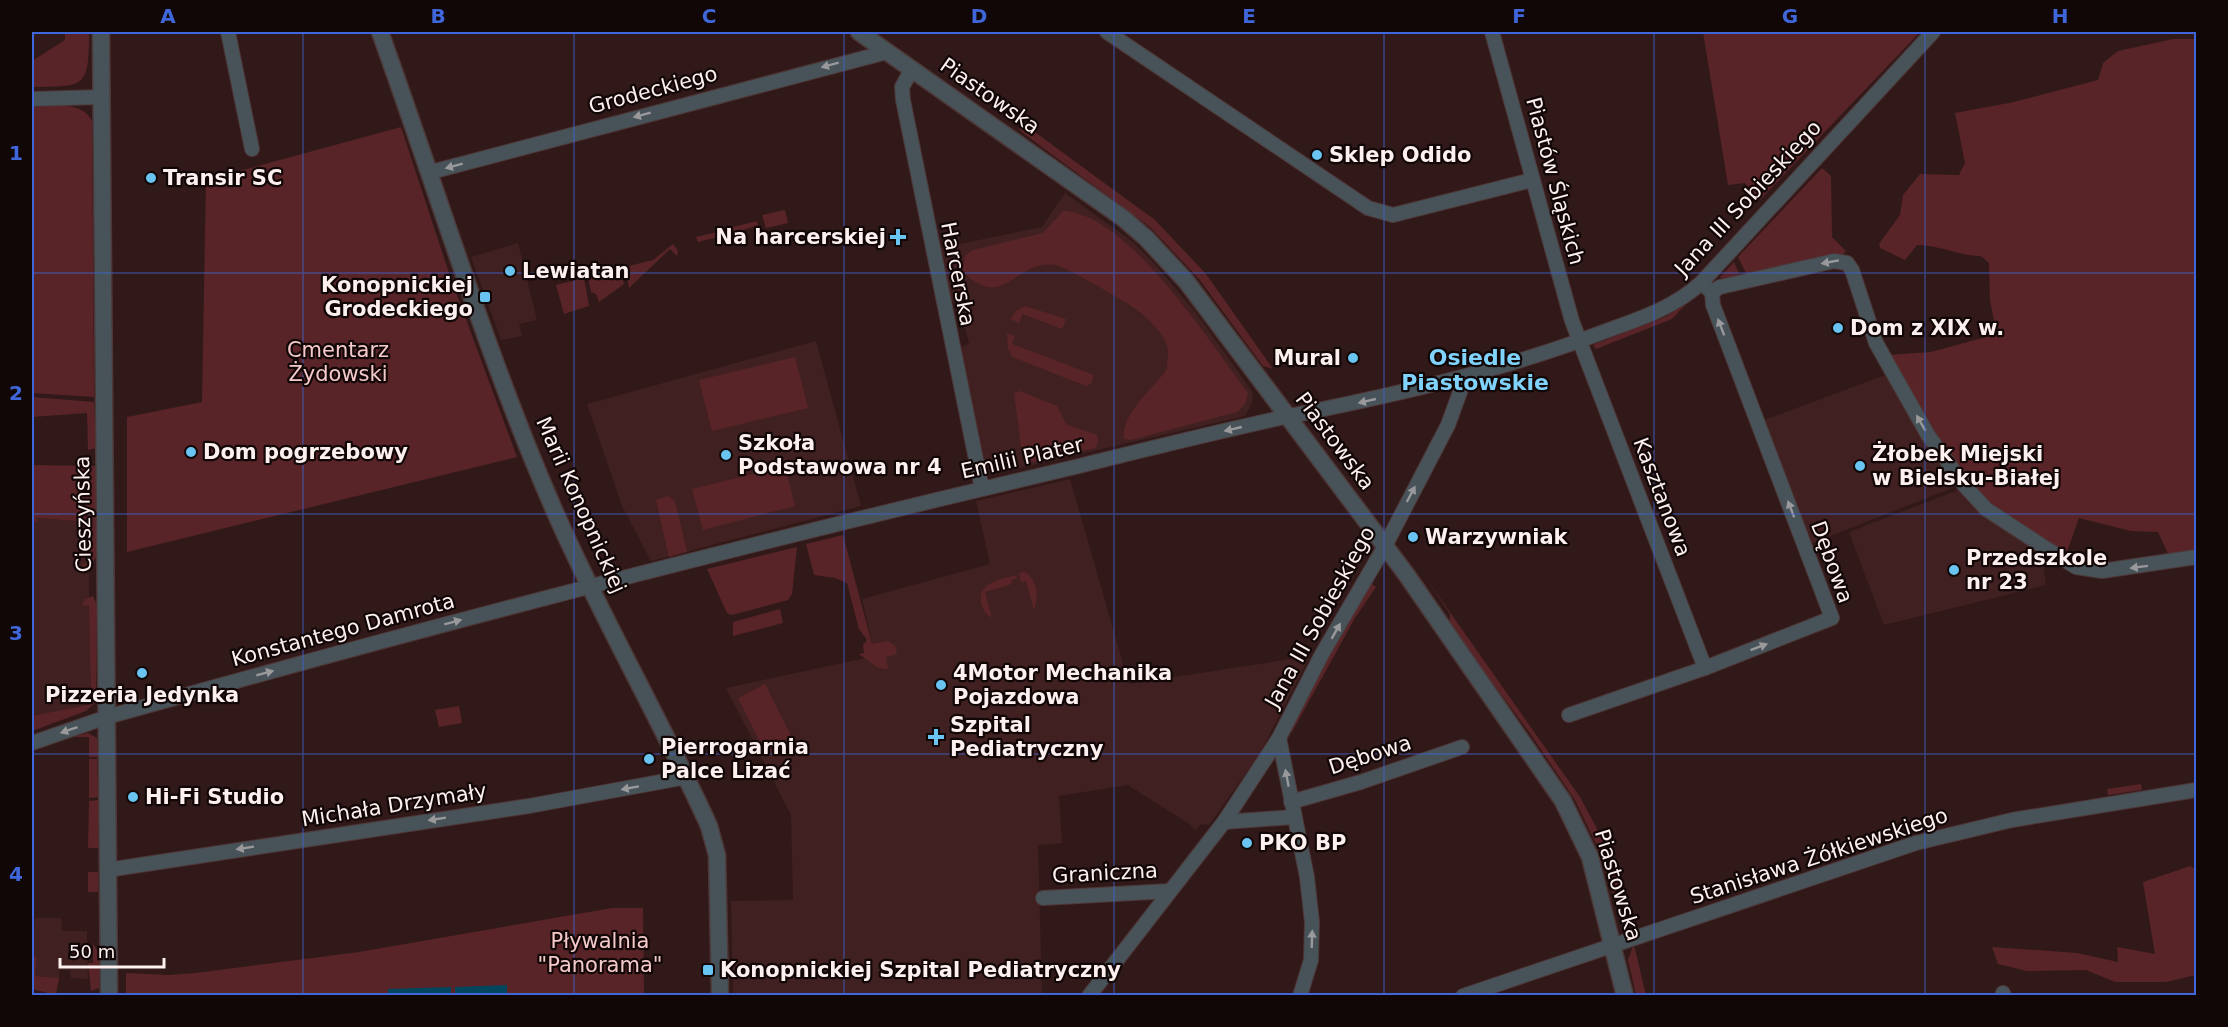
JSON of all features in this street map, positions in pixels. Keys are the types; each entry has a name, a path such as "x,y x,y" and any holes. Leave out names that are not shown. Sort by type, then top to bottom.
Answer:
{"street":[{"name":"Cieszyńska","path":"101,32 109,996"},
{"path":"228,32 252,149"},
{"name":"Marii Konopnickiej","path":"380,32 492,351 536,465 590,585 687,777 709,826 717,855 720,996"},
{"name":"Piastowska","path":"859,32 1122,218 1146,238 1186,281 1253,372 1290,416 1385,546 1563,801 1590,857 1626,996"},
{"path":"1107,32 1368,208 1380,213 1393,215 1532,180"},
{"name":"Piastów Śląskich","path":"1492,32 1532,180 1580,341"},
{"name":"Jana III Sobieskiego","path":"1089,996 1224,822 1279,738 1322,654 1385,546 1448,424 1465,378 1580,341 1660,311 1688,294 1707,288 1933,32"},
{"name":"Grodeckiego","path":"431,172 887,52"},
{"name":"Harcerska","path":"912,69 905,80 902,93 982,489"},
{"path":"32,99 102,97"},
{"path":"1707,288 1834,261 1847,263 1852,270 1876,343 1944,460 1986,509 2063,559 2089,570 2102,571 2196,557"},
{"name":"Dębowa","path":"1569,716 1705,668 1832,618 1707,288"},
{"name":"Kasztanowa","path":"1580,341 1705,668"},
{"name":"Emilii Plater","path":"590,585 1115,457 1465,378"},
{"name":"Konstantego Damrota","path":"32,743 107,717 590,585"},
{"path":"1279,738 1307,877 1312,922 1311,960 1300,996"},
{"name":"Dębowa","path":"1291,802 1361,782 1462,747"},
{"name":"Michała Drzymały","path":"107,870 529,806 687,777"},
{"name":"Stanisława Żółkiewskiego","path":"1462,996 1916,843 1967,830 2196,790"},
{"path":"1224,822 1294,817"},
{"name":"Graniczna","path":"1043,898 1170,891"}],"shaded area":[{"path":"1065,193 1133,242 1154,263 1197,314 1242,377 1253,393 1252,403 1245,416 984,476 958,347 969,344 960,306 950,300 944,258 936,254 935,249 1042,227"},
{"path":"518,243 537,320 519,324 522,336 501,340 471,257"},
{"name":"Szkoła Podstawowa nr 4","path":"816,341 861,506 651,561 622,506 587,404"},
{"name":"Żłobek Miejski w Bielsku-Białej","path":"1885,375 1933,457 1955,487 1810,544 1762,421"},
{"name":"Szpital Pediatryczny","path":"1070,479 1129,684 1310,656 1260,753 1209,825 1201,824 1195,831 1191,825 1128,785 1059,796 1062,843 1038,845 1042,995 733,995 731,901 793,900 791,815 726,688 875,656 862,599 990,564 976,501"},
{"name":"Przedszkole nr 23","path":"1958,490 1982,515 2042,555 2046,585 1884,625 1849,532"},
{"path":"37,518 88,522 91,704 32,716 32,522 36,522"},
{"path":"35,918 61,918 62,931 87,931 88,979 71,978 70,970 59,970 59,978 34,976 37,957 32,956"}],"green space":[{"path":"65,32 89,32 88,64 85,74 73,84 32,87 32,61 65,40"},
{"path":"1703,32 1920,32 1760,200 1745,183 1728,185"},
{"path":"2173,39 2196,39 2196,553 2170,558 2158,532 2131,531 2079,518 2065,557 2001,516 1947,459 1887,355 1931,352 1997,334 1990,301 1989,263 1981,256 1917,245 1905,260 1880,248 1879,244 1900,215 1903,195 1920,174 1959,175 1965,163 1955,113 2014,102 2098,80 2103,63 2118,51"},
{"path":"56,105 73,107 87,114 92,121 94,397 32,393 32,107"},
{"path":"1021,122 1155,220 1206,274 1273,369 1263,366 1199,279 1150,227 1023,133 1019,129"},
{"name":"Cmentarz Żydowski","path":"401,127 450,276 517,457 127,552 127,417 202,402 206,180"},
{"path":"1822,168 1831,176 1832,237 1846,251 1843,254 1748,277 1738,257"},
{"path":"785,210 788,223 766,228 762,215"},
{"path":"1063,211 1088,217 1114,233 1166,284 1248,393 1246,403 1237,412 1131,440 1124,439 1124,429 1133,410 1167,369 1167,345 1150,321 1122,300 1056,265 1042,265 1000,286 989,287 977,283 962,271 965,256 973,250 1043,233"},
{"path":"757,221 758,226 731,233 729,228"},
{"path":"725,230 726,235 698,242 696,237"},
{"path":"673,244 678,251 677,256 670,249 629,288 625,267 653,260"},
{"path":"1734,262 1740,276 1723,280 1720,277"},
{"path":"620,269 624,284 599,302 596,294 591,292 588,277"},
{"path":"584,278 589,306 564,314 556,285"},
{"path":"1687,303 1672,319 1596,349 1593,345 1667,316"},
{"path":"1025,306 1066,319 1062,329 1023,314 1019,323 1010,319 1017,310"},
{"path":"1007,333 1015,336 1012,344 1094,375 1091,384 1086,386 1012,357 1008,348"},
{"path":"795,357 808,408 712,431 699,380"},
{"path":"1020,391 1057,406 1066,424 1097,435 1098,442 1095,448 1033,462 1026,461 1022,454 1014,393"},
{"path":"32,397 94,402 96,448 88,450 87,413 32,417"},
{"path":"32,465 96,466 96,557 88,572 83,569 82,564 89,563 88,522 37,518 37,522 32,522"},
{"path":"785,466 795,506 703,530 692,489"},
{"path":"668,496 675,501 687,552 669,557 656,500"},
{"path":"843,535 872,644 888,641 895,645 897,654 886,657 888,669 878,668 859,654 864,653 863,645 867,640 859,629 847,583 835,578 814,575 806,544"},
{"path":"797,547 792,594 788,600 732,615 727,613 707,569"},
{"path":"1025,572 1035,585 1037,600 1034,611 1026,581 1021,582 1019,573"},
{"path":"1423,574 1580,797 1604,842 1622,893 1623,910 1616,904 1597,846 1575,800 1529,732 1450,625 1450,614"},
{"path":"1016,575 1017,578 1011,580 1012,584 985,592 992,618 985,612 982,605 983,590 992,582"},
{"path":"1369,582 1376,587 1355,618 1292,732 1287,732"},
{"path":"93,596 97,605 96,702 86,711 32,731 32,716 91,704 89,606 82,605 85,599"},
{"path":"780,609 783,623 733,636 733,622"},
{"path":"765,684 791,736 764,750 738,698"},
{"path":"459,706 462,723 439,727 435,710"},
{"path":"88,733 97,738 98,757 89,757 89,737 70,737"},
{"path":"89,759 97,759 98,797 89,798"},
{"path":"2141,784 2142,790 2108,795 2107,789"},
{"path":"98,800 98,848 88,848 89,801"},
{"path":"2190,866 2196,869 2196,975 2166,982 2115,982 2086,970 2027,971 1998,964 1992,947 2077,953 2118,962 2117,947 2155,954 2143,882"},
{"path":"88,872 98,872 98,892 88,892"},
{"name":"Pływalnia \"Panorama\"","path":"612,908 643,908 644,995 126,996 126,973 169,975 195,973 359,952"},
{"path":"93,944 99,952 99,988 91,991 88,963 93,963"},
{"path":"1633,946 1646,995 1636,995 1628,960"},
{"path":"32,956 37,957 35,976 59,978 56,995 32,989"}],"water":[{"path":"507,985 507,995 455,995 455,987"},
{"path":"451,987 451,995 388,995 388,989"}],"place":[{"name":"Sklep Odido","path":"1317,155"},
{"name":"Transir SC","path":"151,178"},
{"name":"Na harcerskiej","path":"898,237"},
{"name":"Lewiatan","path":"510,271"},
{"name":"Konopnickiej Grodeckiego","path":"485,297"},
{"name":"Dom z XIX w.","path":"1838,328"},
{"name":"Mural","path":"1353,358"},
{"name":"Dom pogrzebowy","path":"191,452"},
{"name":"Szkoła Podstawowa nr 4","path":"726,455"},
{"name":"Żłobek Miejski w Bielsku-Białej","path":"1860,466"},
{"name":"Warzywniak","path":"1413,537"},
{"name":"Przedszkole nr 23","path":"1954,570"},
{"name":"Pizzeria Jedynka","path":"142,673"},
{"name":"4Motor Mechanika Pojazdowa","path":"941,685"},
{"name":"Szpital Pediatryczny","path":"936,737"},
{"name":"Pierrogarnia Palce Lizać","path":"649,759"},
{"name":"Hi-Fi Studio","path":"133,797"},
{"name":"PKO BP","path":"1247,843"},
{"name":"Konopnickiej Szpital Pediatryczny","path":"708,970"}],"district":[{"name":"Osiedle Piastowskie","path":"1475,370"}]}
